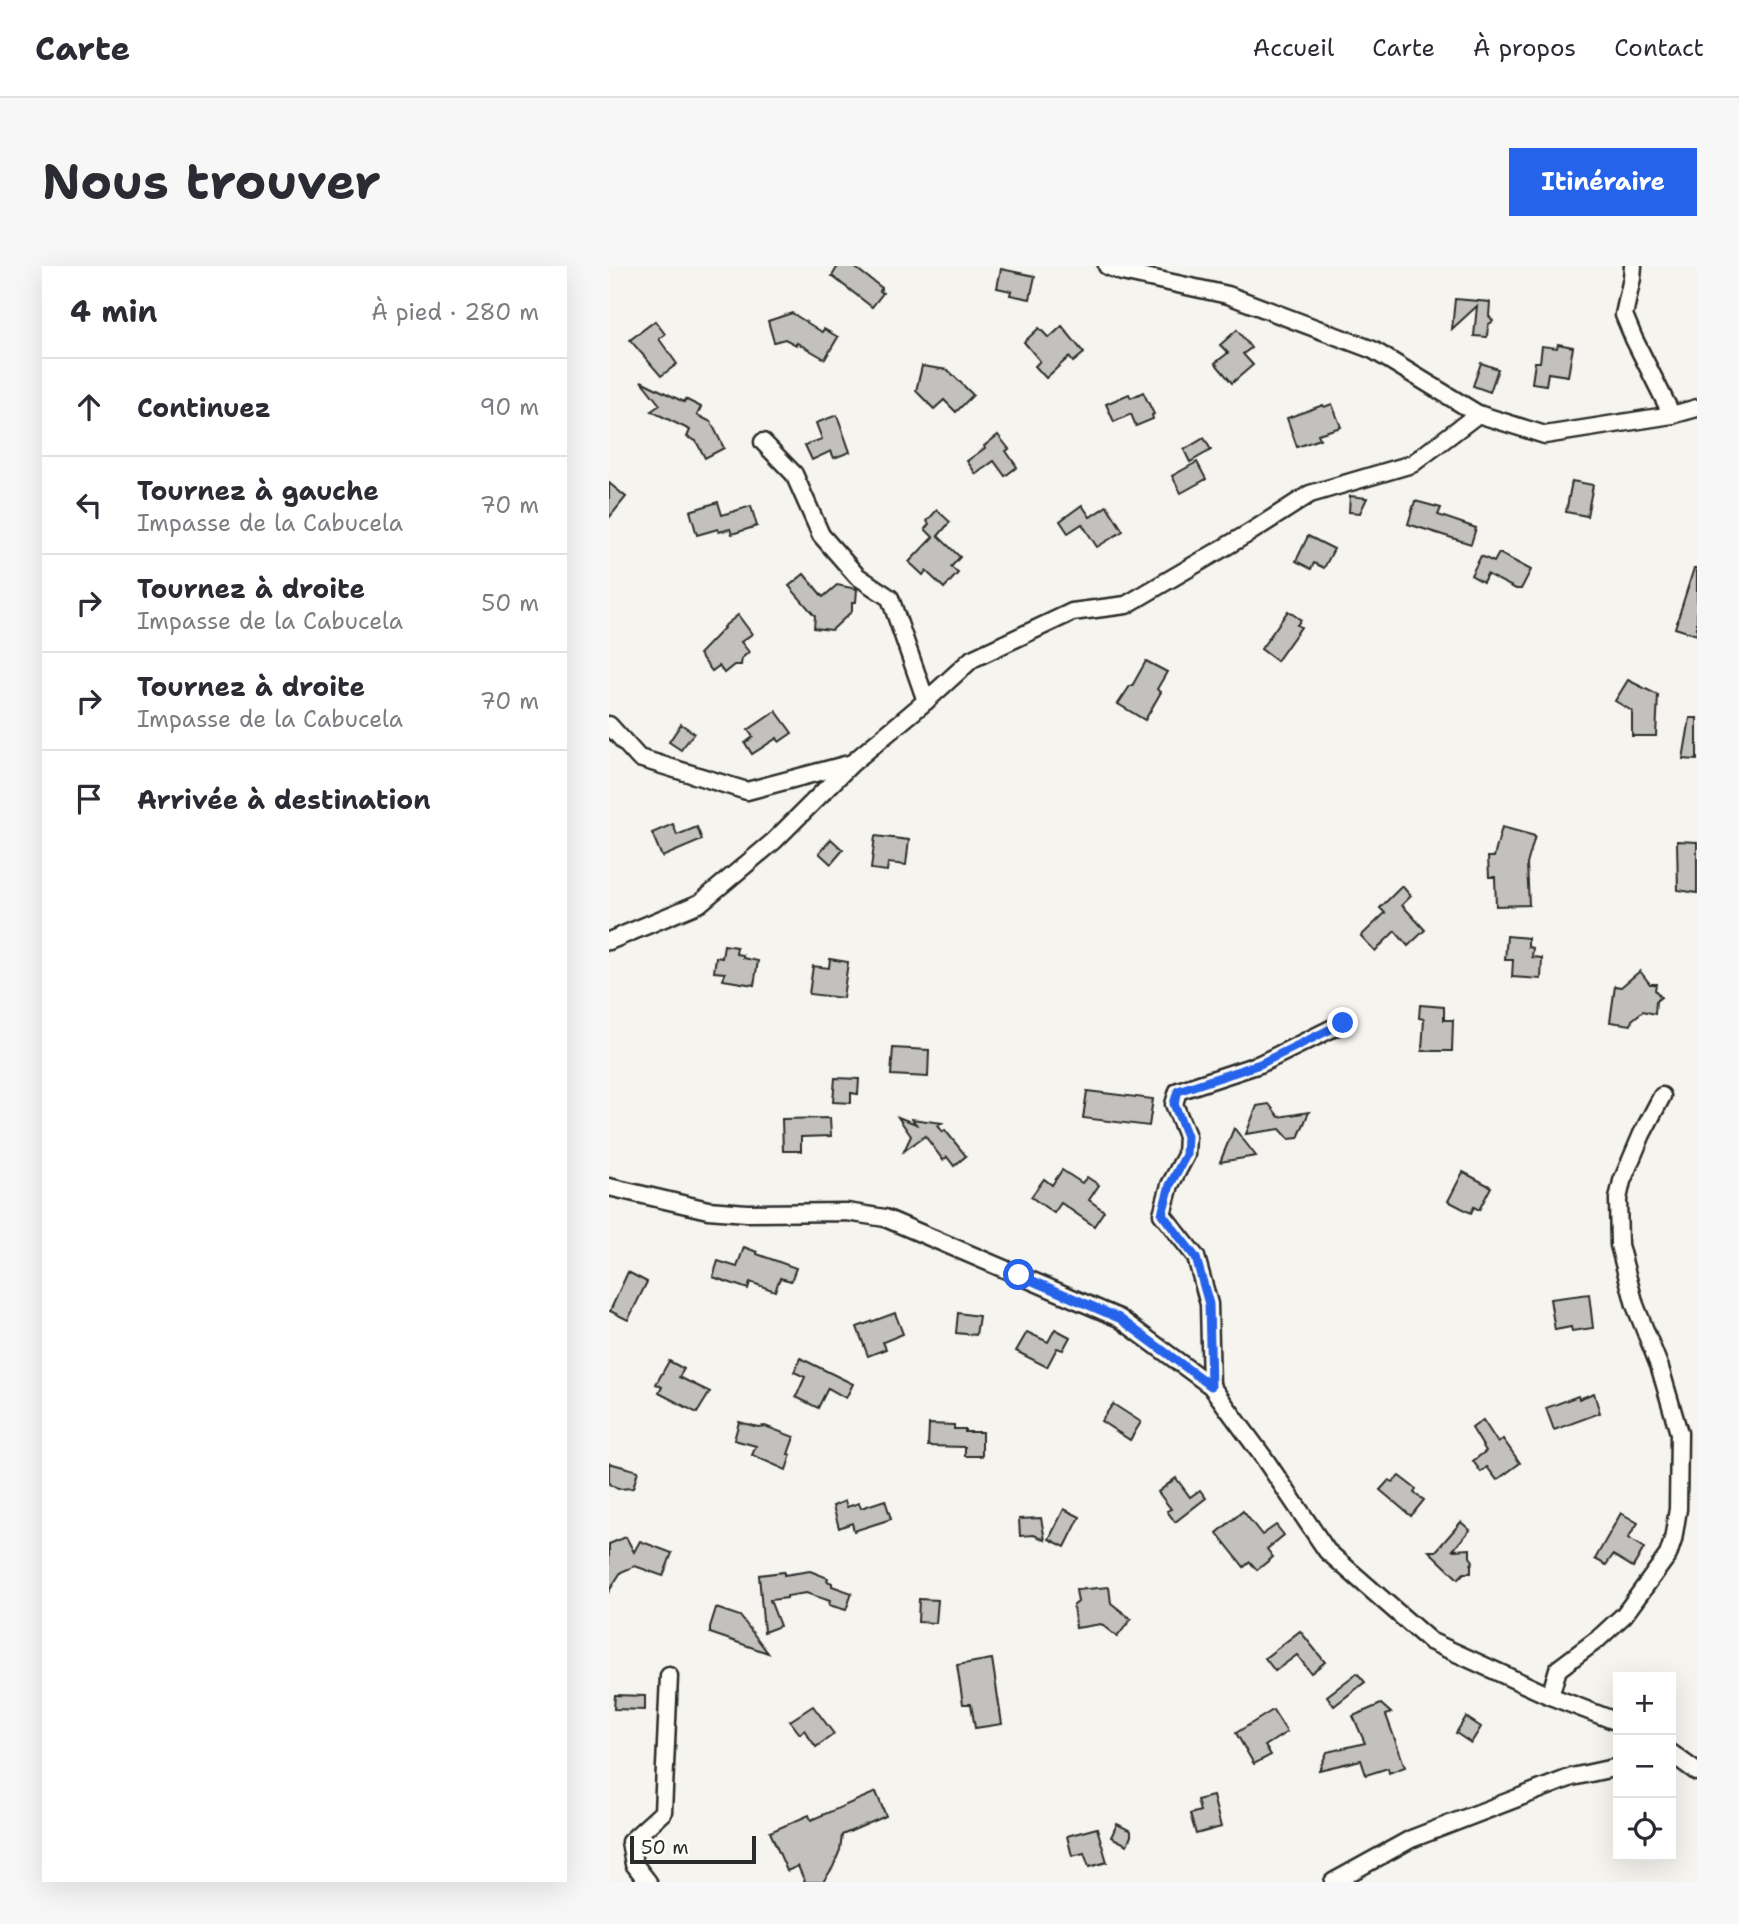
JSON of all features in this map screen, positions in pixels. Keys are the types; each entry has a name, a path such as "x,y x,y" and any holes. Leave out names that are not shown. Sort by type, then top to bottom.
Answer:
{"street":[{"path":"1107,266 1122,272 1228,295 1373,350 1478,414 1545,435 1672,415 1697,408"},
{"path":"1633,266 1625,315 1634,340 1672,415"},
{"path":"609,941 700,903 774,841 851,764 972,659 1072,612 1126,605 1310,494 1412,464 1478,414"},
{"path":"762,442 794,474 821,535 856,576 890,598 926,701"},
{"path":"609,725 639,758 747,791 851,764"},
{"path":"1211,1386 1209,1304 1196,1258 1162,1214 1170,1185 1186,1155 1187,1136 1174,1104 1178,1091 1260,1064 1343,1023"},
{"path":"1550,1696 1558,1669 1598,1639 1624,1615 1668,1555 1673,1540 1678,1509 1679,1433 1660,1368 1635,1305 1619,1245 1618,1199 1622,1181 1662,1096"},
{"path":"609,1187 708,1210 747,1213 847,1212 885,1218 1119,1318 1211,1386 1327,1551 1430,1641 1550,1696 1613,1720"},
{"path":"648,1882 634,1864 629,1842 663,1812 669,1676"},
{"path":"1676,1758 1697,1772"},
{"path":"1333,1882 1411,1839 1572,1777 1613,1768"}],"building":[{"path":"838,266 853,266 882,288 880,291 883,293 872,307 832,276"},
{"path":"1001,269 1035,276 1030,299 1010,295 1011,291 997,288"},
{"path":"1455,299 1490,302 1489,316 1493,321 1488,325 1487,337 1474,336 1477,306 1452,329"},
{"path":"792,313 822,332 824,329 838,337 825,359 785,339 774,342 768,321"},
{"path":"655,321 665,334 659,339 677,364 661,376 630,340"},
{"path":"1062,326 1084,353 1073,362 1069,357 1046,378 1035,366 1040,361 1024,342 1039,328 1049,338"},
{"path":"1237,330 1251,348 1243,354 1253,365 1232,383 1215,363 1228,353 1220,345"},
{"path":"1558,344 1573,347 1568,376 1548,373 1546,385 1532,383 1535,362 1540,362 1542,346 1557,348"},
{"path":"1481,363 1498,369 1490,392 1473,386"},
{"path":"922,366 948,370 973,395 956,412 944,400 934,409 916,391"},
{"path":"641,381 684,402 685,399 701,407 697,415 711,422 724,448 705,458 696,441 687,437 690,430 651,411 660,405"},
{"path":"1143,392 1154,414 1153,419 1136,426 1131,414 1114,422 1106,404 1129,394 1131,398"},
{"path":"1332,404 1341,427 1318,434 1320,439 1297,447 1287,418"},
{"path":"837,415 850,452 834,458 831,451 812,460 805,445 822,439 816,423"},
{"path":"998,435 1009,449 1006,451 1017,467 1005,476 994,461 976,474 967,461"},
{"path":"1204,438 1211,450 1190,462 1184,450"},
{"path":"1197,462 1206,479 1181,493 1172,476"},
{"path":"1572,481 1593,485 1587,516 1566,512"},
{"path":"609,483 626,497 609,518"},
{"path":"1350,496 1367,498 1360,513 1349,512"},
{"path":"1415,501 1441,508 1438,515 1476,528 1471,544 1408,524"},
{"path":"718,502 722,515 751,506 757,526 732,534 730,529 719,532 718,529 697,535 690,511"},
{"path":"1082,505 1090,517 1107,506 1123,531 1097,547 1082,524 1068,533 1060,521"},
{"path":"937,510 950,522 938,536 960,557 951,567 958,573 944,588 926,571 923,575 909,562 933,537 925,529 929,524 927,521"},
{"path":"1308,536 1334,549 1324,568 1314,563 1311,569 1296,561"},
{"path":"1499,553 1531,570 1521,589 1487,574 1483,582 1471,575 1481,556 1494,562"},
{"path":"1694,568 1697,568 1697,635 1675,628"},
{"path":"804,574 823,597 837,585 857,589 852,611 832,630 814,628 815,616 789,586"},
{"path":"1288,611 1301,620 1297,625 1301,627 1277,661 1261,649"},
{"path":"738,615 752,634 741,642 749,652 742,658 741,665 734,665 724,673 719,666 712,671 699,654 723,627"},
{"path":"1146,661 1167,672 1157,689 1161,692 1145,720 1118,704"},
{"path":"1628,680 1658,695 1656,736 1632,736 1632,711 1615,701"},
{"path":"776,711 792,733 779,742 777,738 752,754 745,743 753,737 748,730"},
{"path":"1690,718 1697,718 1697,760 1683,759"},
{"path":"681,724 694,733 681,750 669,742"},
{"path":"673,824 677,835 697,827 702,840 662,857 652,833"},
{"path":"1502,827 1535,836 1527,864 1529,905 1496,906 1495,877 1489,877 1488,857 1494,857"},
{"path":"875,836 909,840 906,865 888,863 887,871 871,869"},
{"path":"831,839 843,850 831,864 819,853"},
{"path":"1677,841 1697,842 1697,893 1678,890"},
{"path":"1402,886 1411,896 1402,905 1425,930 1408,946 1395,931 1375,951 1361,936 1385,913 1380,908"},
{"path":"1507,936 1528,938 1528,947 1533,948 1532,957 1542,958 1541,979 1512,977 1513,960 1505,960"},
{"path":"724,945 737,947 736,954 758,961 754,985 723,980 725,973 714,972 716,957 722,958"},
{"path":"830,959 848,962 843,998 809,994 813,966 829,968"},
{"path":"1640,971 1650,984 1656,984 1655,990 1661,997 1656,1001 1655,1014 1643,1011 1632,1020 1631,1025 1610,1022 1615,986 1621,987"},
{"path":"1420,1005 1444,1007 1444,1020 1453,1020 1452,1051 1422,1051 1424,1019 1419,1018"},
{"path":"893,1048 929,1050 928,1077 891,1075"},
{"path":"835,1078 859,1079 858,1094 851,1093 851,1103 833,1102"},
{"path":"1087,1091 1153,1099 1149,1126 1083,1118"},
{"path":"1269,1104 1279,1117 1309,1112 1298,1138 1289,1139 1280,1129 1246,1134 1257,1106"},
{"path":"898,1117 916,1124 912,1119 942,1123 938,1126 943,1132 945,1130 966,1156 954,1166 947,1157 943,1160 925,1136 904,1151 911,1136"},
{"path":"830,1118 831,1136 801,1137 801,1151 783,1151 782,1119"},
{"path":"1234,1128 1256,1156 1220,1162"},
{"path":"1062,1170 1082,1183 1087,1177 1099,1185 1089,1200 1104,1211 1094,1226 1061,1203 1054,1213 1031,1197 1044,1179 1052,1185"},
{"path":"1463,1172 1491,1187 1479,1210 1474,1207 1471,1213 1448,1201"},
{"path":"744,1247 796,1268 791,1281 780,1278 775,1291 750,1282 748,1289 713,1277 718,1261 737,1267"},
{"path":"628,1272 647,1282 628,1320 610,1311"},
{"path":"1589,1294 1593,1328 1572,1331 1571,1327 1555,1330 1550,1299"},
{"path":"895,1313 903,1334 883,1342 886,1349 868,1356 857,1327"},
{"path":"958,1313 979,1316 976,1335 956,1333"},
{"path":"1055,1329 1070,1337 1063,1350 1057,1348 1047,1367 1016,1351 1027,1332 1048,1342"},
{"path":"800,1358 853,1384 846,1398 828,1388 818,1408 796,1397 805,1377 794,1372"},
{"path":"669,1361 684,1369 679,1377 710,1392 697,1413 659,1393 662,1387 656,1384"},
{"path":"1594,1393 1600,1413 1554,1430 1546,1408"},
{"path":"1113,1404 1141,1422 1130,1440 1101,1421"},
{"path":"1483,1420 1498,1443 1503,1439 1520,1463 1497,1480 1487,1467 1481,1472 1473,1461 1486,1451 1472,1428"},
{"path":"739,1422 765,1426 794,1437 786,1470 752,1455 756,1446 734,1440"},
{"path":"929,1424 954,1425 954,1429 965,1429 965,1432 982,1432 982,1456 965,1456 965,1447 928,1446"},
{"path":"609,1463 638,1471 633,1488 618,1489 609,1484"},
{"path":"1399,1476 1416,1489 1414,1493 1424,1500 1411,1516 1380,1490 1389,1480 1393,1482"},
{"path":"1176,1478 1190,1497 1200,1490 1206,1498 1175,1522 1167,1511 1171,1509 1158,1492"},
{"path":"885,1500 891,1519 854,1531 852,1523 839,1528 833,1506 845,1501 847,1507 859,1503 861,1508"},
{"path":"1064,1509 1080,1517 1065,1547 1049,1539"},
{"path":"1243,1511 1262,1535 1276,1525 1284,1535 1267,1549 1273,1557 1257,1570 1250,1562 1244,1567 1217,1533"},
{"path":"1621,1513 1638,1523 1628,1538 1644,1548 1633,1567 1613,1555 1606,1565 1595,1559"},
{"path":"1041,1518 1045,1540 1034,1535 1020,1536 1019,1519"},
{"path":"1461,1522 1470,1530 1453,1550 1470,1549 1473,1561 1471,1573 1464,1573 1458,1579 1429,1551 1436,1551"},
{"path":"626,1537 634,1552 640,1541 672,1553 663,1576 635,1566 621,1572 609,1591 609,1544"},
{"path":"810,1571 828,1578 827,1581 832,1583 832,1586 852,1593 846,1610 806,1593 770,1600 780,1626 764,1632 759,1575"},
{"path":"1109,1587 1111,1603 1131,1619 1117,1637 1101,1624 1076,1628 1073,1606 1078,1602 1076,1590"},
{"path":"919,1599 938,1600 936,1623 918,1622"},
{"path":"716,1608 740,1616 768,1653 710,1633"},
{"path":"1300,1631 1325,1662 1311,1673 1297,1655 1275,1671 1265,1658"},
{"path":"992,1659 1002,1724 975,1728 971,1704 963,1704 957,1665"},
{"path":"1357,1673 1365,1682 1334,1706 1327,1696"},
{"path":"615,1695 645,1696 645,1710 614,1709"},
{"path":"1381,1704 1391,1713 1386,1715 1405,1767 1389,1773 1388,1768 1366,1775 1361,1760 1319,1770 1327,1752 1365,1743 1353,1716"},
{"path":"813,1706 834,1734 816,1747 804,1730 800,1734 790,1721"},
{"path":"1273,1710 1287,1732 1265,1746 1271,1755 1254,1764 1236,1733"},
{"path":"1466,1717 1481,1727 1471,1743 1456,1733"},
{"path":"876,1792 886,1816 842,1835 840,1850 823,1882 805,1882 798,1866 787,1871 770,1832 809,1815 811,1820"},
{"path":"1213,1796 1221,1827 1196,1834 1190,1814 1200,1811 1197,1800"},
{"path":"1117,1824 1131,1831 1127,1845 1111,1837"},
{"path":"1097,1828 1107,1862 1089,1867 1084,1853 1072,1856 1067,1836"}],"route":[{"path":"1019,1275 1119,1318 1211,1386 1209,1304 1196,1258 1162,1214 1170,1185 1186,1155 1187,1136 1174,1104 1178,1091 1260,1064 1343,1023"}]}
